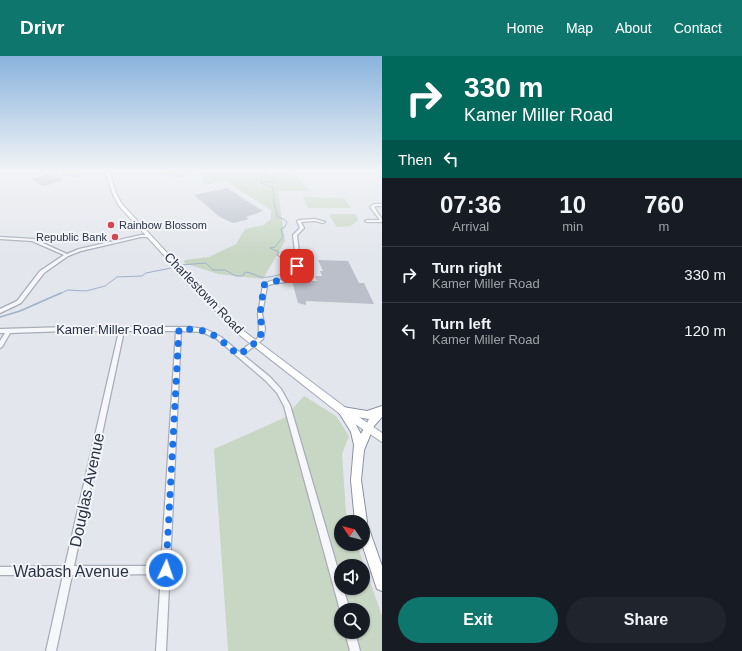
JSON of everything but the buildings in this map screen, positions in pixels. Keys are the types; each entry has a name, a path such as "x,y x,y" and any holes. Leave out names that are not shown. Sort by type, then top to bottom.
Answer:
{"highway":[{"path":"343,411 367,415 382,410"},
{"path":"359,451 371,423 382,410"},
{"path":"343,411 358,438 359,451 356,480 360,515"},
{"path":"370,549 382,584"}],"main road":[{"name":"Charlestown Road","path":"117,199 120,205 216,309 256,344 343,411 382,438"}],"street":[{"path":"382,205 375,205 372,207 382,221"},
{"path":"239,355 256,344 260,339 262,332 260,314 264,287 270,282 288,280 294,273 298,261 295,235 302,228 299,222 302,220 320,220 323,222 321,224 304,223 301,225"},
{"path":"367,221 382,221"},
{"path":"0,311 19,302 42,272 67,255 80,250 128,242 149,236"},
{"path":"0,238 33,240 67,255"},
{"name":"Kamer Miller Road","path":"0,331 68,329 196,329 209,332 219,338 274,385 288,404 343,603"},
{"name":"Douglas Avenue","path":"52,651 122,329"},
{"path":"161,651 179,329"},
{"path":"0,346 8,331"},
{"name":"Wabash Avenue","path":"0,571 166,570"},
{"path":"352,639 355,651"}],"green space":[{"path":"253,199 279,199 285,241 263,279 218,274 184,263 185,260 209,257 236,244 245,229 264,225 271,219 271,210"},
{"path":"304,199 345,199 351,208 308,208"},
{"path":"356,214 358,221 350,226 337,227 329,215"},
{"path":"304,396 336,416 349,436 342,454 347,515 334,515 334,551 359,551 362,559 334,559 334,595 370,595 370,581 382,616 382,651 228,651 214,449 284,418"}],"waterway":[{"path":"181,265 206,263 213,270 225,270 236,276 243,276 245,272 261,277 267,277 287,272 285,260 277,255 279,252 270,248 275,247 283,237 281,229 285,227 287,222 284,219 277,217 274,199"},
{"path":"59,294 68,290 86,291 105,286 117,277 142,276 146,273 171,268"},
{"path":"0,317 20,311 61,293"}],"place":[{"name":"Rainbow Blossom","path":"111,225"},
{"name":"Republic Bank","path":"115,237"}],"route":[{"path":"166,570 179,329 196,329 209,332 219,338 239,355 256,344 260,339 262,332 260,314 264,285 270,282 288,280 297,266"}]}
